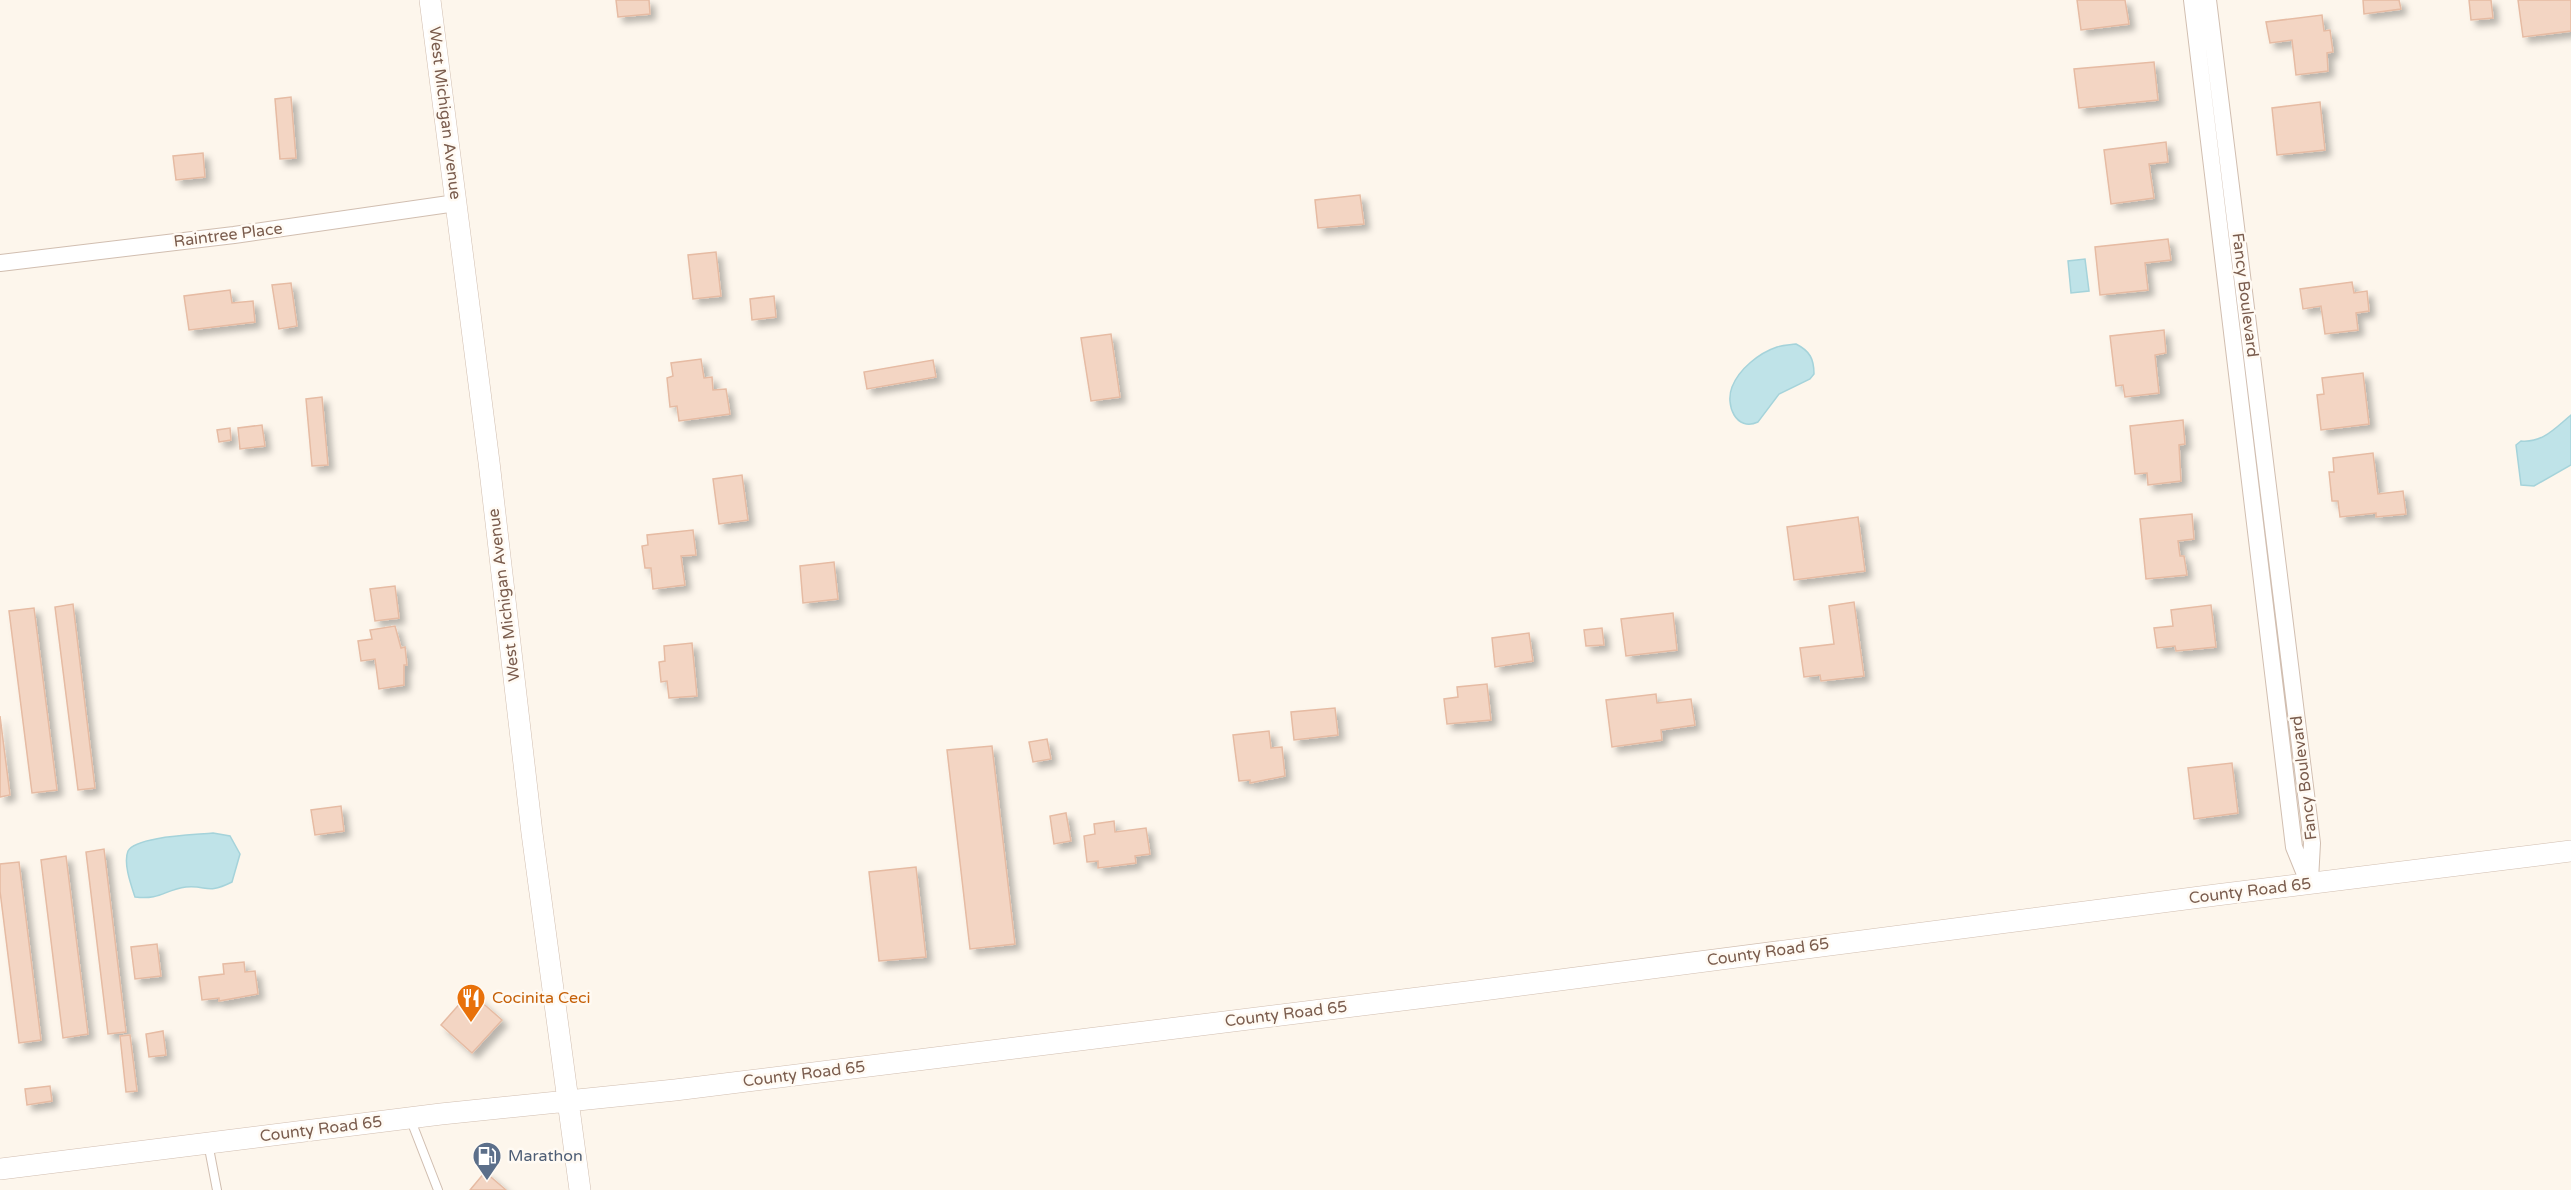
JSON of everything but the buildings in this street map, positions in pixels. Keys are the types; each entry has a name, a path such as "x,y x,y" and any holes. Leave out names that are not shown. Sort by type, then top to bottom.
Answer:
{"street":[{"name":"West Michigan Avenue","path":"430,0 533,844 580,1190"},
{"name":"Fancy Boulevard","path":"2201,6 2222,179 2260,567 2294,847 2309,884"},
{"name":"Fancy Boulevard","path":"2222,179 2278,564 2312,843 2309,884"},
{"name":"Raintree Place","path":"0,263 234,235 456,203"},
{"path":"2260,567 2278,564"},
{"path":"2282,745 2300,743"},
{"name":"County Road 65","path":"0,1168 1459,993 2571,851"}],"lane":[{"path":"410,1118 434,1188"},
{"path":"208,1143 217,1190"}],"water":[{"path":"2085,259 2089,291 2071,293 2068,261"},
{"path":"1796,344 1810,356 1814,374 1810,379 1779,394 1758,422 1750,424 1738,420 1731,409 1730,394 1739,374 1763,353 1779,346"},
{"path":"2571,415 2571,465 2534,486 2521,485 2516,445 2521,441 2536,440 2542,437"},
{"path":"213,833 230,836 240,854 232,882 212,889 186,887 157,896 135,897 126,862 128,851 133,846 154,839"}],"place":[{"name":"Cocinita Ceci","path":"471,1024"},
{"name":"Marathon","path":"487,1182"}]}
